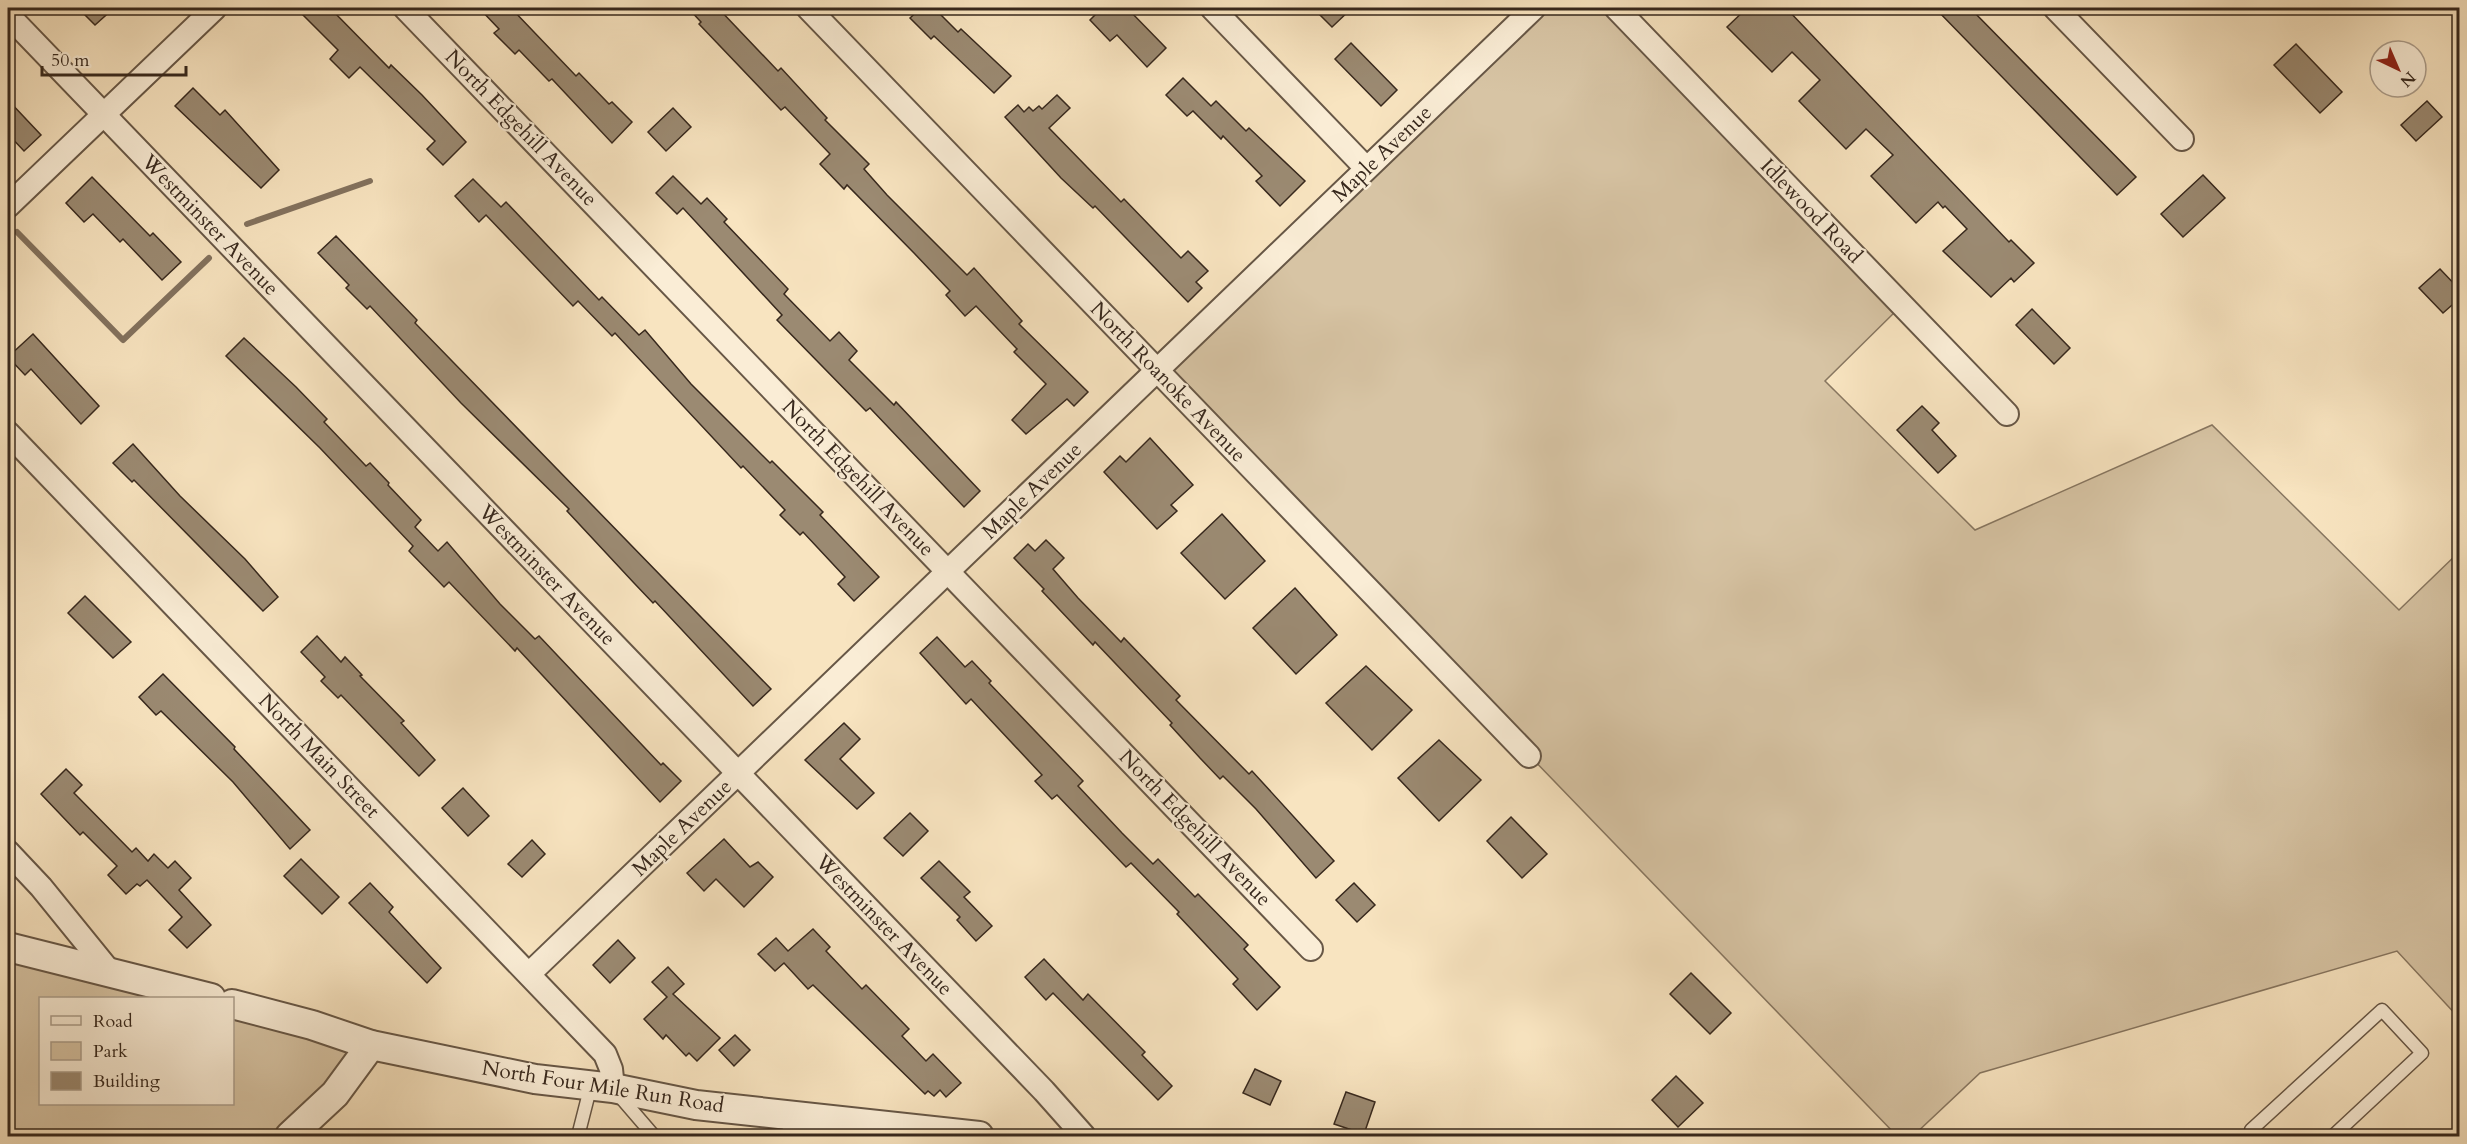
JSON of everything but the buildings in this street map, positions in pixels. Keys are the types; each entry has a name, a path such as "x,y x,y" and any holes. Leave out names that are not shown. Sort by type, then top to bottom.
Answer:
{"street":[{"path":"8,206 215,8"},
{"name":"North Edgehill Avenue","path":"405,8 1311,949"},
{"name":"North Roanoke Avenue","path":"808,8 1529,756"},
{"path":"1212,8 1366,168"},
{"name":"Maple Avenue","path":"529,974 1534,8"},
{"name":"Idlewood Road","path":"1616,8 2007,414"},
{"path":"2055,8 2182,139"},
{"name":"Westminster Avenue","path":"8,15 1044,1091 1084,1137"},
{"name":"North Main Street","path":"8,433 605,1054 611,1069 602,1087"},
{"path":"8,852 41,887 110,972"},
{"path":"8,947 204,997"},
{"name":"North Four Mile Run Road","path":"234,1005 312,1025 371,1045 535,1079 602,1087 696,1105 792,1126 979,1137"},
{"path":"290,1137 335,1094 371,1045"}],"lane":[{"path":"2257,1137 2251,1130 2382,1010 2422,1053 2333,1137"},
{"path":"578,1137 602,1087 654,1137"}],"green space":[{"path":"1534,8 1616,8 1902,305 1825,381 1975,530 2212,425 2399,610 2459,552 2459,1018 2397,951 1980,1073 1913,1136 1897,1136 1157,370"},
{"path":"8,947 207,997 39,997 39,1105 234,1105 234,1004 371,1045 290,1136 8,1136"}],"waterway":[{"path":"247,224 370,181"},
{"path":"17,232 123,340 209,258"}]}
